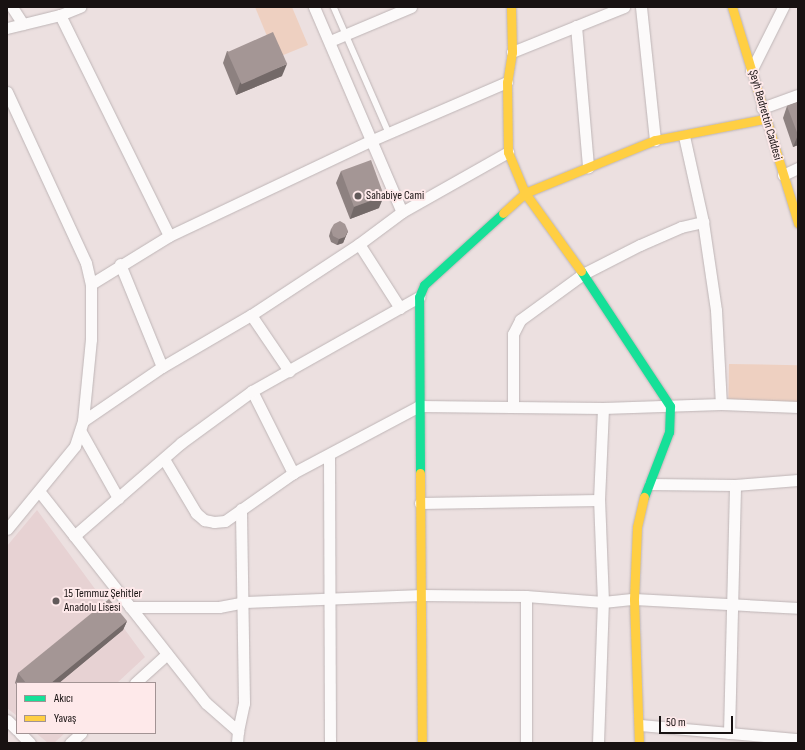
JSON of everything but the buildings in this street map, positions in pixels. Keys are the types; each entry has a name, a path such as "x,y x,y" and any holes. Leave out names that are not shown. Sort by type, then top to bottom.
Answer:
{"street":[{"path":"12,7 23,24"},
{"path":"7,28 60,15 80,7"},
{"path":"314,7 330,41 370,141 402,212"},
{"path":"330,41 411,7"},
{"path":"511,7 512,52 507,82 508,152 525,193 583,274 670,406 669,432 642,503 637,527 634,599 640,725 639,743"},
{"path":"512,52 623,7"},
{"path":"641,7 655,140"},
{"name":"Şeyh Bedrettin Caddesi","path":"732,7 763,113 798,223"},
{"path":"751,71 783,7"},
{"path":"60,15 169,236"},
{"path":"576,26 588,167"},
{"path":"91,284 120,264 169,236 370,141 507,82"},
{"path":"7,92 86,263 91,284 91,339 82,427 75,446 7,529"},
{"path":"422,743 419,297 424,285 525,193 655,140 684,136 763,113 798,95"},
{"path":"684,136 703,222 716,310 721,404"},
{"path":"82,427 162,367 251,315 359,244 402,212 508,152"},
{"path":"782,175 798,168"},
{"path":"513,407 513,334 520,320 583,274 640,245 681,228 703,222"},
{"path":"359,244 400,308"},
{"path":"120,264 162,367"},
{"path":"74,536 164,459 180,443 252,391 419,297"},
{"path":"251,315 289,371"},
{"path":"252,391 293,473"},
{"path":"164,459 196,513 204,520 225,521 293,473 329,456 419,406 603,408 721,404 798,407"},
{"path":"598,743 603,602 599,500 603,408"},
{"path":"82,427 118,498"},
{"path":"329,456 331,597 330,743"},
{"path":"650,484 735,484 798,480"},
{"path":"729,732 735,484"},
{"path":"39,491 206,703 238,731"},
{"path":"420,503 599,500"},
{"path":"237,743 244,703 244,602 241,509"},
{"path":"130,607 219,607 244,602 331,597 422,595 526,596 603,602 634,599 798,608"},
{"path":"526,596 526,743"},
{"path":"136,682 167,654"},
{"path":"7,720 16,729"},
{"path":"640,725 798,739"},
{"path":"21,734 30,743"},
{"path":"70,743 80,734"}],"lane":[{"path":"334,7 389,133"}],"shaded area":[{"path":"255,7 292,7 308,45 276,58"},
{"path":"729,364 798,365 797,408 728,407"},
{"name":"15 Temmuz Şehitler Anadolu Lisesi","path":"37,510 145,657 118,682 16,682 16,715 7,708 7,546"},
{"path":"37,734 64,734 54,743 48,743"}],"traffic: fast":[{"path":"420,473 419,297 424,285 503,213"},
{"path":"581,271 670,406 669,432 644,497"}],"traffic: slow":[{"path":"511,7 512,52 507,82 508,152 525,193 581,271"},
{"path":"732,7 798,223"},
{"path":"503,213 525,193 655,140 764,119"},
{"path":"420,473 422,743"},
{"path":"639,743 634,599 637,527 644,497"}],"place":[{"name":"Sahabiye Cami","path":"358,196"},
{"name":"15 Temmuz Şehitler Anadolu Lisesi","path":"56,601"}]}
